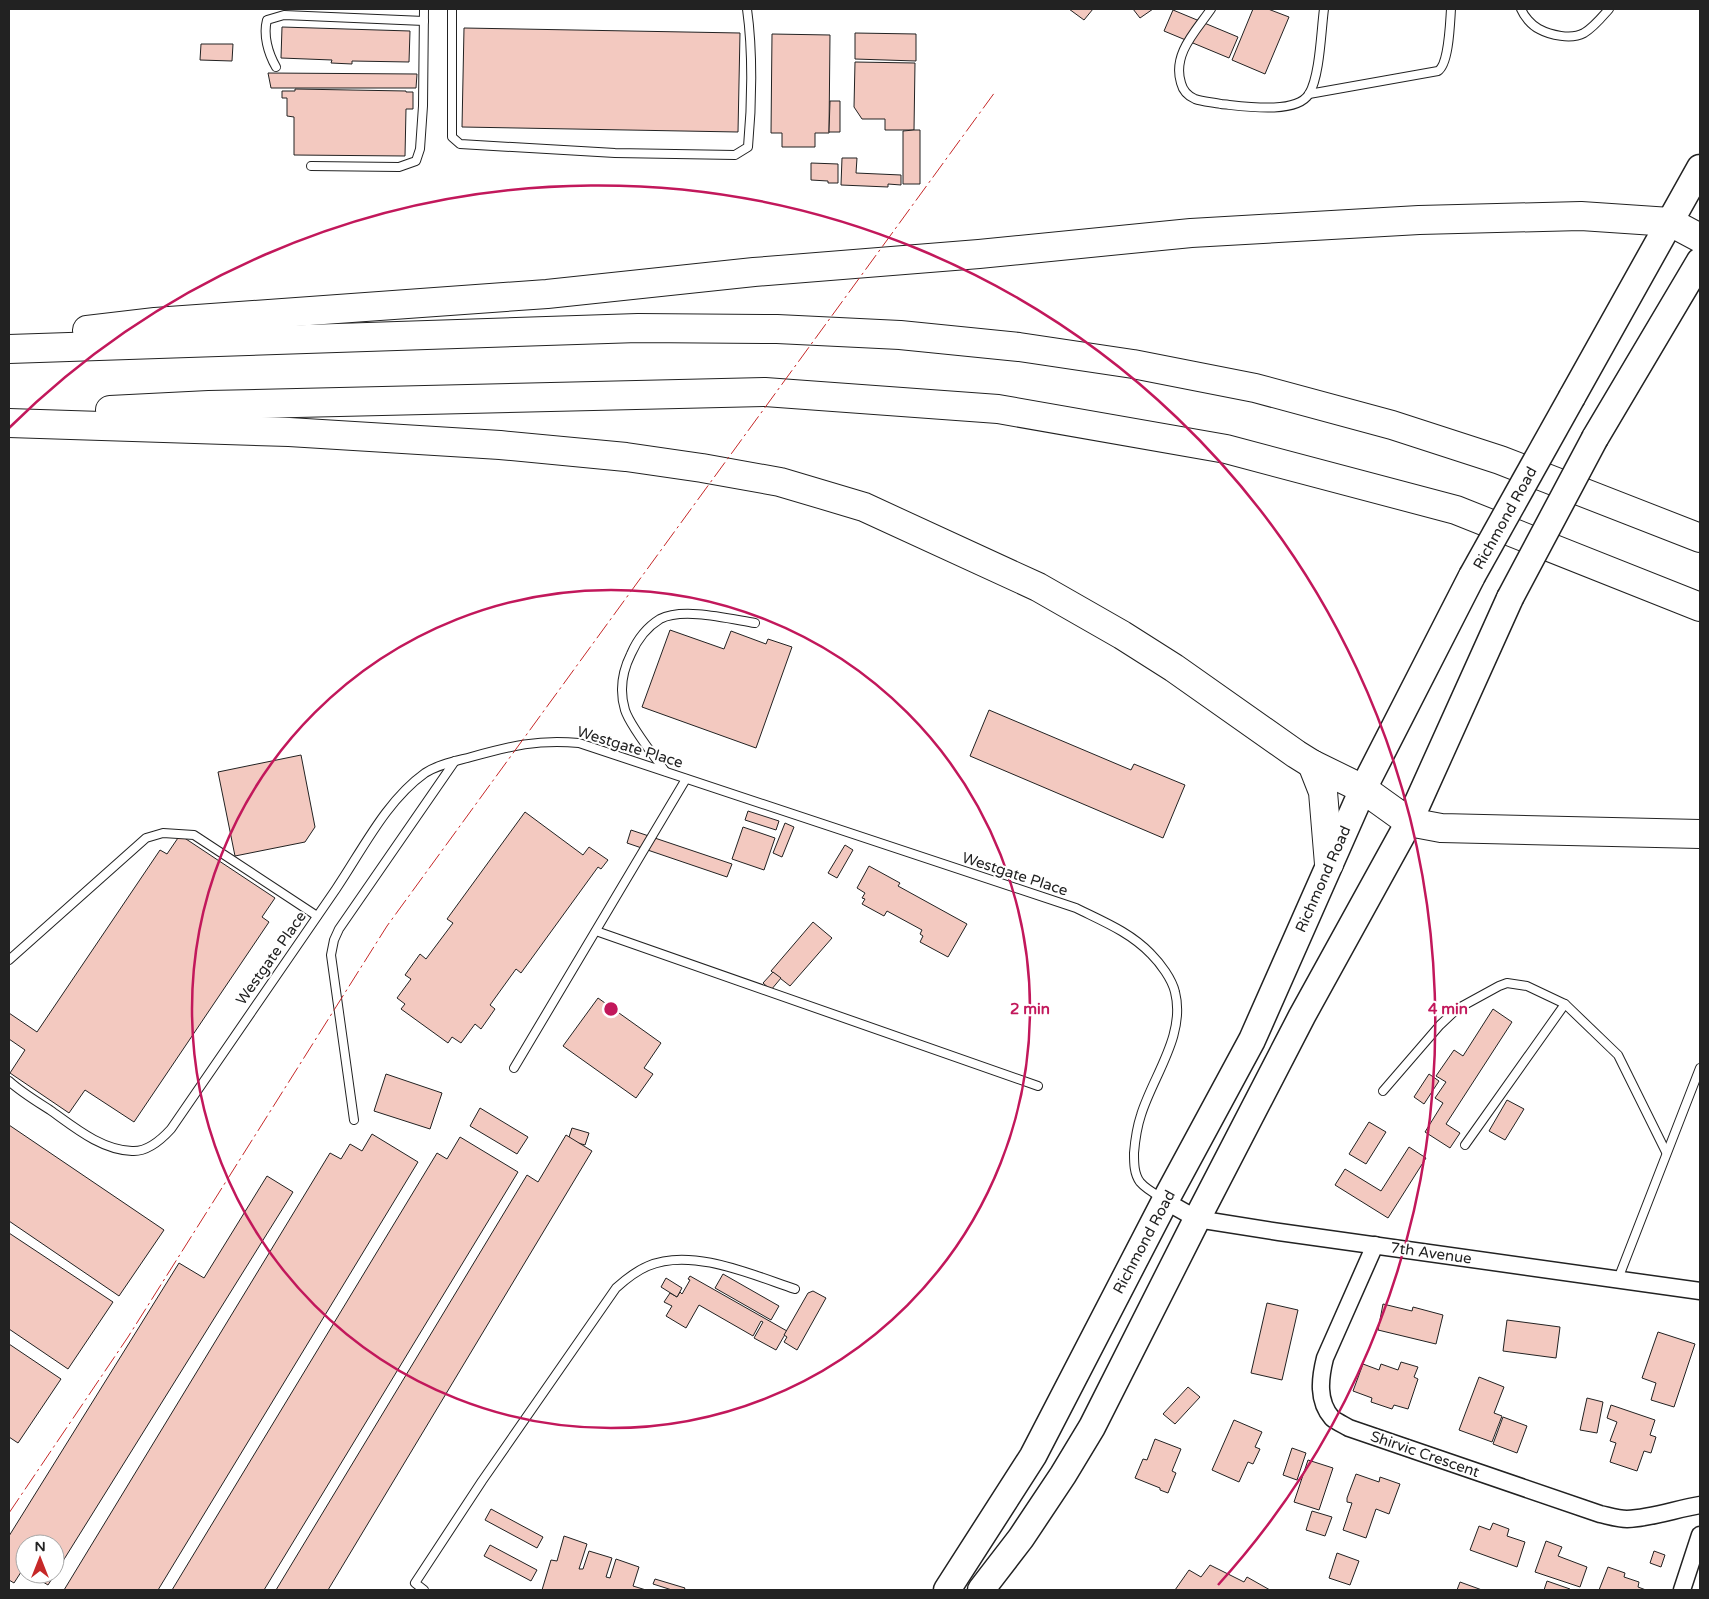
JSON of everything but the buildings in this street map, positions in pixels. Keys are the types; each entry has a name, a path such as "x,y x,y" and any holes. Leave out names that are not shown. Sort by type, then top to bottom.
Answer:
{"highway":[{"name":"Richmond Road","path":"947,1590 1033,1456 1165,1201 1252,1040 1363,789 1472,576 1700,168"},
{"path":"9,338 155,322 547,294 754,272 979,254 1191,233 1438,219 1581,216 1670,222 1700,238"},
{"path":"981,1590 1021,1538 1092,1427 1197,1218 1302,1016 1409,822 1510,598 1595,438 1700,261"},
{"path":"9,349 638,328 786,329 900,335 1019,347 1133,364 1254,388 1392,425 1500,460 1700,538"},
{"path":"9,414 209,405 765,392 998,409 1226,449 1456,510 1700,608"},
{"path":"9,423 289,432 500,445 626,457 780,482 864,507 1038,587 1174,668 1296,754 1363,789 1409,822 1441,828 1700,834"},
{"path":"1312,764 1323,792 1329,864"}],"street":[{"name":"7th Avenue","path":"1165,1201 1197,1218 1278,1232 1700,1291"},
{"name":"Shirvic Crescent","path":"1375,1245 1325,1358 1321,1391 1325,1407 1333,1419 1349,1428 1600,1514 1626,1519 1656,1515 1680,1508 1700,1505"},
{"path":"1682,1590 1700,1535"}],"lane":[{"path":"311,166 399,166 416,161 420,148 423,106 424,9"},
{"path":"452,9 452,137 460,144 615,153 735,155 748,147 750,120 750,28 747,9"},
{"path":"1211,9 1181,53 1178,67 1181,84 1186,93 1196,100 1262,108 1277,108 1300,103 1309,94 1317,66 1324,9"},
{"path":"1309,94 1442,69 1445,60 1451,9"},
{"path":"1521,9 1524,15 1538,28 1562,36 1582,34 1598,22 1609,9"},
{"path":"276,67 270,57 265,29 267,20 284,15 424,21"},
{"path":"665,771 625,711 622,694 624,669 641,636 661,619 679,614 711,615 755,623"},
{"name":"Westgate Place","path":"9,1081 91,1138 120,1150 133,1152 146,1149 162,1139 171,1129 391,805 408,787 427,772 455,761 522,744 554,740 579,743 1076,908 1126,934 1151,954 1168,977 1175,991 1177,1011 1173,1037 1141,1116 1133,1166 1140,1182 1165,1201"},
{"path":"354,1120 331,955 334,940 339,929 455,761"},
{"path":"514,1068 686,779"},
{"path":"9,960 146,838 163,833 194,835 317,916"},
{"path":"596,931 1038,1086"},
{"path":"1383,1091 1457,1008 1507,983 1527,986 1565,1004 1618,1055 1666,1152"},
{"path":"1465,1145 1565,1004"},
{"path":"1618,1279 1700,1068"},
{"path":"424,1590 413,1587 482,1481 616,1288 632,1274 649,1265 682,1259 728,1267 795,1289"}],"power":[{"path":"9,1513 128,1337 387,926 995,92"}]}
